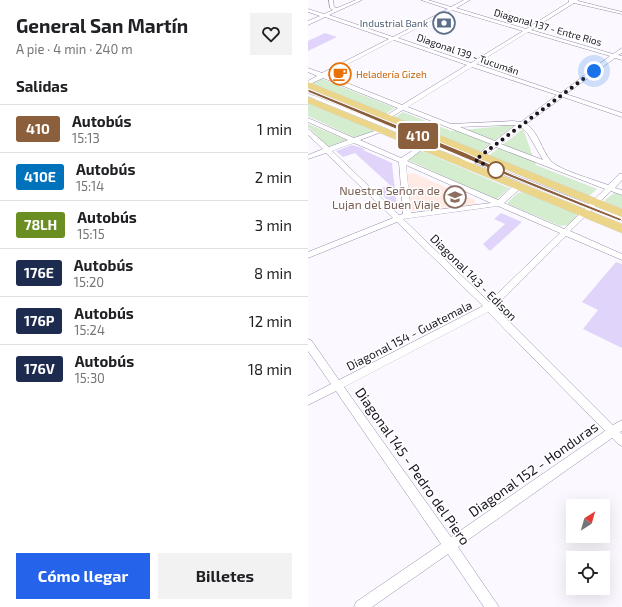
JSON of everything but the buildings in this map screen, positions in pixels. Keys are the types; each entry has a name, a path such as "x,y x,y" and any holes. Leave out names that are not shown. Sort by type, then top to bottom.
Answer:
{"main road":[{"path":"308,84 386,118 473,161 589,208 622,229"},
{"path":"308,100 422,147 473,161 517,187 589,208 622,213"}],"street":[{"path":"332,0 332,8 336,10"},
{"path":"308,23 360,0"},
{"name":"Diagonal 137 - Entre Rios","path":"423,0 622,58"},
{"path":"449,0 452,8"},
{"path":"308,84 468,0"},
{"path":"386,118 528,30 573,0 622,14"},
{"name":"Diagonal 139 - Tucumán","path":"308,10 622,115"},
{"path":"473,161 622,50"},
{"path":"308,70 622,193"},
{"path":"308,120 622,257"},
{"path":"450,126 524,124 528,128 544,158 552,166"},
{"path":"308,157 382,130"},
{"name":"Diagonal 143 - Edison","path":"308,131 489,308 617,428 622,441"},
{"path":"402,161 422,147"},
{"path":"402,161 407,215"},
{"name":"Diagonal 154 - Guatemala","path":"308,401 489,308 622,176"},
{"path":"308,255 407,215 497,203 517,187"},
{"name":"Diagonal 145 - Pedro del Piero","path":"308,343 492,607"},
{"name":"Diagonal 152 - Honduras","path":"362,607 617,428"}],"lane":[{"path":"308,91 473,161"},
{"path":"308,95 473,161"},
{"path":"589,208 622,219"},
{"path":"589,208 622,224"}],"shaded area":[{"path":"413,173 475,200 475,204 412,211 407,174"}],"green space":[{"path":"322,79 395,108 385,114 311,84"},
{"path":"308,103 374,130 374,132 353,137 308,116"},
{"path":"403,112 451,131 515,125 479,152 394,118"},
{"path":"308,124 347,140 328,147 308,127"},
{"path":"523,129 536,165 597,189 588,197 487,157"},
{"path":"420,150 509,188 496,200 406,159"},
{"path":"524,192 573,212 577,216 568,225 560,226 508,204 508,202 518,193"},
{"path":"614,193 622,194 622,209 606,202 605,200"}],"bus line":[{"name":"410","path":"308,91 464,154 485,165 538,187 622,219"}],"place":[{"name":"Industrial Bank","path":"444,23"},
{"name":"Heladería Gizeh","path":"340,74"},
{"name":"Nuestra Señora de Lujan del Buen Viaje","path":"455,197"}],"route":[{"path":"496,170 475,160 594,71"}]}
